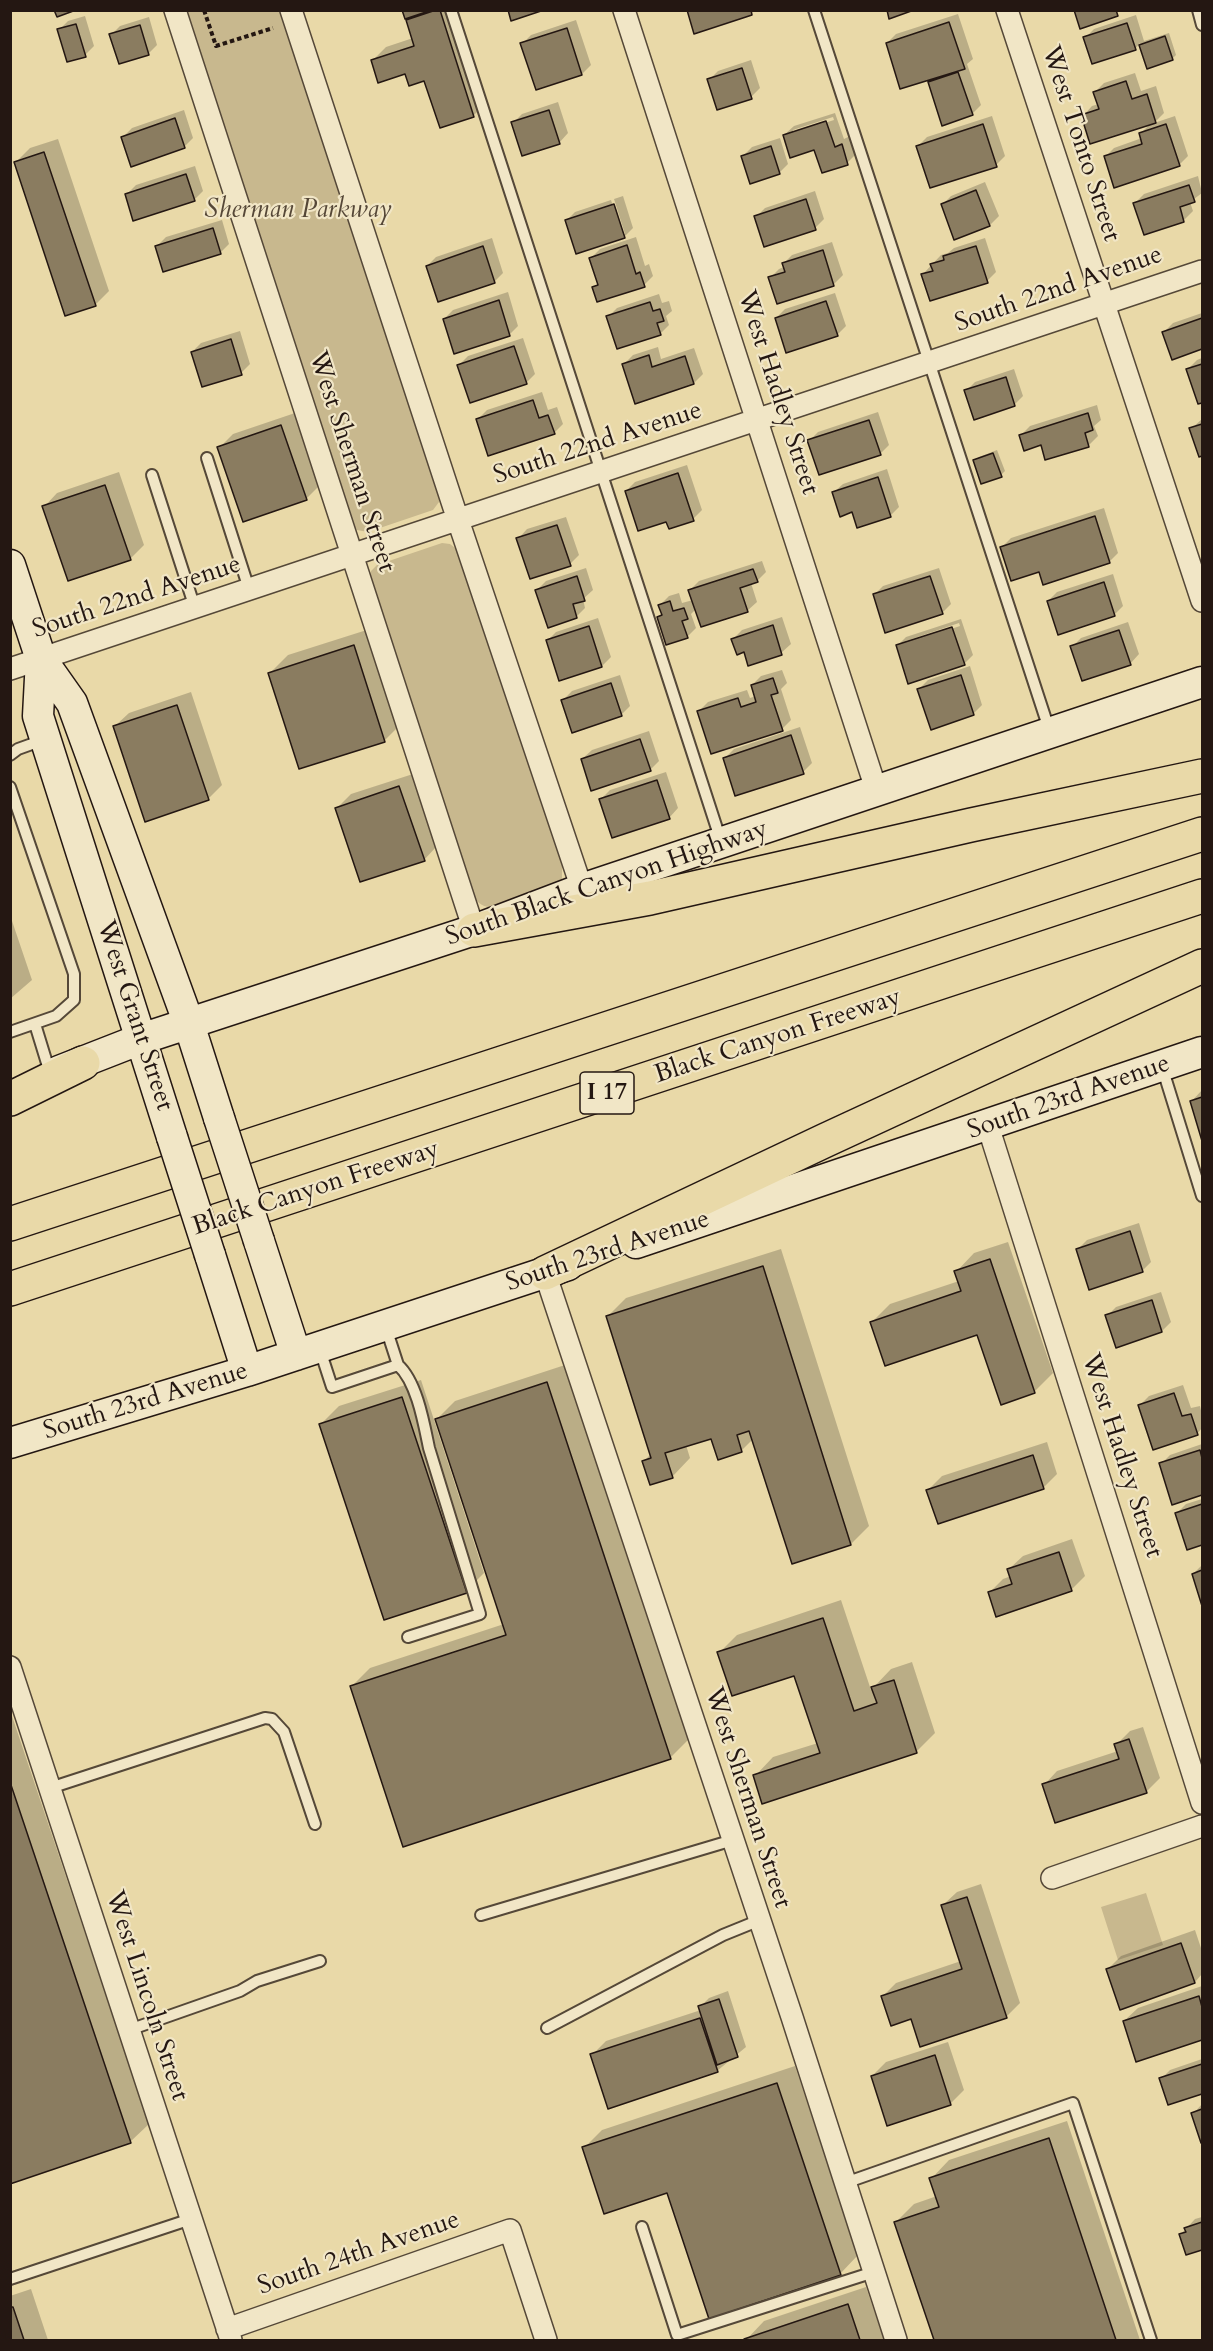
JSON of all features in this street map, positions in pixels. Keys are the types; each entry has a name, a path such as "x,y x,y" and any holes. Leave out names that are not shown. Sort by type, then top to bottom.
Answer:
{"highway":[{"path":"474,930 650,898 972,825 1203,776"},
{"name":"I 17","path":"10,1224 1203,834"},
{"name":"Black Canyon Freeway","path":"10,1289 1203,897"},
{"path":"545,1273 1203,966"},
{"path":"10,1099 82,1063"}],"main road":[{"name":"West Grant Street","path":"10,565 41,659 72,703 189,1024 274,1288 308,1351"},
{"name":"West Grant Street","path":"41,659 38,716 247,1371"},
{"name":"South Black Canyon Highway","path":"10,1086 82,1063 141,1039 474,930 582,889 1203,682"},
{"name":"South 23rd Avenue","path":"10,1443 247,1371 1203,1052"}],"street":[{"name":"West Sherman Street","path":"175,10 474,930"},
{"path":"291,10 582,889"},
{"name":"West Hadley Street","path":"624,10 877,792"},
{"name":"West Tonto Street","path":"1007,10 1203,602"},
{"name":"South 22nd Avenue","path":"10,669 1203,271"},
{"name":"West Hadley Street","path":"988,1125 1203,1803"},
{"name":"West Sherman Street","path":"545,1273 760,1920 896,2340"},
{"name":"West Lincoln Street","path":"10,1667 229,2335"},
{"path":"1052,1878 1203,1826"},
{"name":"South 24th Avenue","path":"229,2335 510,2230 546,2340"}],"lane":[{"path":"451,10 722,844"},
{"path":"814,10 1051,733"},
{"path":"1198,10 1203,25"},
{"path":"207,458 249,589"},
{"path":"152,475 195,608"},
{"path":"10,755 18,749 46,740"},
{"path":"10,787 74,974 74,1000 56,1016 10,1032"},
{"path":"35,1024 50,1073"},
{"path":"1162,1066 1203,1196"},
{"path":"385,1325 398,1365 408,1374 480,1614 408,1637"},
{"path":"308,1351 332,1387 398,1365"},
{"path":"50,1788 265,1718 272,1719 284,1732 315,1824"},
{"path":"481,1916 733,1840"},
{"path":"547,2028 723,1935 760,1920"},
{"path":"129,2030 240,1991 257,1981 320,1960"},
{"path":"845,2183 1073,2103 1151,2340"},
{"path":"10,2279 191,2219"},
{"path":"642,2227 677,2335 874,2272"}],"path":[{"path":"204,10 216,46 274,28 271,19"}],"green space":[{"name":"Sherman Parkway","path":"183,11 282,11 441,493 439,502 433,510 368,532 357,530 352,524"},
{"path":"442,543 450,544 459,551 562,866 562,879 556,885 488,907 479,903 475,898 369,581 371,571 377,565"},
{"path":"1146,1893 1163,1945 1118,1960 1101,1907"}],"building":[{"path":"54,10 76,10 57,17"},
{"path":"402,10 432,10 405,19"},
{"path":"440,10 474,117 440,128 424,81 409,86 405,74 378,83 371,60 414,46 406,20"},
{"path":"508,10 544,10 511,21"},
{"path":"687,10 751,10 752,15 694,34"},
{"path":"887,10 914,10 889,19"},
{"path":"1074,10 1116,10 1118,16 1080,29"},
{"path":"949,22 965,69 900,89 886,43"},
{"path":"1127,23 1136,50 1092,64 1083,37"},
{"path":"76,24 86,57 67,62 57,29"},
{"path":"140,25 149,55 119,64 109,34"},
{"path":"567,28 582,75 536,90 520,43"},
{"path":"1165,36 1173,60 1147,69 1139,45"},
{"path":"742,68 752,99 717,110 707,79"},
{"path":"958,72 973,115 942,126 928,82"},
{"path":"1126,81 1132,99 1147,94 1156,123 1090,144 1081,115 1099,109 1093,92"},
{"path":"549,110 560,144 522,156 511,122"},
{"path":"175,118 185,148 131,167 121,137"},
{"path":"826,121 835,147 842,144 848,165 822,173 814,150 790,158 783,135"},
{"path":"983,124 997,167 930,188 916,146"},
{"path":"1166,124 1180,166 1114,188 1104,156 1142,144 1139,133"},
{"path":"771,146 780,174 750,184 741,156"},
{"path":"44,152 96,306 65,316 14,162"},
{"path":"186,174 195,201 133,221 125,194"},
{"path":"1189,185 1195,202 1180,207 1184,222 1144,235 1133,203"},
{"path":"976,190 990,226 954,240 941,204"},
{"path":"806,199 816,230 764,247 754,216"},
{"path":"614,204 625,238 576,254 565,220"},
{"path":"213,228 221,254 163,272 155,246"},
{"path":"627,245 636,274 640,272 645,287 597,302 592,287 598,285 589,258"},
{"path":"483,246 495,283 438,302 426,266"},
{"path":"976,246 988,283 930,301 921,274 933,271 930,264 944,260 943,256"},
{"path":"823,250 834,286 777,304 768,277 785,272 782,263"},
{"path":"499,300 510,336 454,354 443,319"},
{"path":"826,301 838,336 786,353 775,318"},
{"path":"650,302 653,311 660,309 664,321 657,323 661,335 617,349 606,316"},
{"path":"1202,318 1202,349 1172,360 1162,332"},
{"path":"231,339 242,375 202,387 191,352"},
{"path":"514,346 527,384 470,403 457,365"},
{"path":"649,355 652,367 685,356 694,384 635,404 622,364"},
{"path":"1202,364 1202,403 1198,404 1186,369"},
{"path":"1006,377 1015,406 974,420 964,390"},
{"path":"533,400 539,418 548,415 555,434 488,456 476,419"},
{"path":"1088,413 1093,430 1085,433 1089,447 1045,460 1041,445 1024,451 1019,435"},
{"path":"869,420 881,455 819,475 807,440"},
{"path":"1202,424 1202,456 1199,457 1189,428"},
{"path":"281,425 307,500 243,522 217,447"},
{"path":"993,453 1002,477 981,484 973,460"},
{"path":"678,473 694,521 669,529 666,522 638,531 625,491"},
{"path":"878,477 891,517 857,528 852,512 840,517 832,492"},
{"path":"105,485 131,560 68,581 42,506"},
{"path":"1095,516 1110,563 1043,585 1039,572 1011,581 1000,547"},
{"path":"557,525 571,566 530,579 516,538"},
{"path":"753,569 758,582 740,588 748,612 701,627 688,590"},
{"path":"577,576 585,601 573,604 577,618 548,628 535,590"},
{"path":"930,576 943,614 885,633 873,594"},
{"path":"1104,582 1115,616 1058,635 1047,601"},
{"path":"670,601 673,611 684,608 688,619 682,621 688,638 666,645 657,617 662,615 658,605"},
{"path":"773,625 782,655 748,666 744,652 737,655 731,639"},
{"path":"589,626 602,667 559,681 546,640"},
{"path":"952,627 965,665 908,684 896,645"},
{"path":"1119,630 1131,665 1082,681 1070,646"},
{"path":"354,645 385,742 299,769 268,673"},
{"path":"961,675 974,715 931,730 917,689"},
{"path":"773,678 778,693 771,695 783,731 711,754 697,711 738,698 741,707 756,702 751,685"},
{"path":"611,683 622,716 572,733 561,700"},
{"path":"177,705 209,800 145,822 113,726"},
{"path":"791,735 804,774 735,796 723,758"},
{"path":"640,739 651,771 591,791 581,759"},
{"path":"657,780 670,819 612,838 599,799"},
{"path":"399,786 425,861 360,882 335,808"},
{"path":"1202,1097 1202,1141 1190,1101"},
{"path":"1130,1231 1143,1272 1089,1290 1076,1249"},
{"path":"990,1259 1035,1393 1001,1405 977,1335 885,1366 870,1322 961,1291 954,1271"},
{"path":"763,1266 851,1545 792,1564 749,1431 737,1435 742,1452 718,1460 711,1439 665,1453 673,1478 650,1485 642,1461 651,1458 606,1316"},
{"path":"1152,1300 1162,1332 1116,1348 1105,1315"},
{"path":"547,1382 671,1759 403,1847 350,1686 506,1635 435,1419"},
{"path":"1174,1393 1182,1416 1191,1414 1198,1435 1153,1450 1138,1405"},
{"path":"402,1397 467,1593 384,1620 319,1424"},
{"path":"1200,1450 1202,1495 1172,1505 1159,1463"},
{"path":"1033,1455 1044,1489 938,1524 926,1490"},
{"path":"1202,1504 1202,1545 1187,1550 1175,1513"},
{"path":"1059,1552 1072,1591 996,1617 988,1592 1012,1584 1007,1569"},
{"path":"1202,1570 1202,1606 1192,1574"},
{"path":"823,1618 854,1711 877,1703 871,1687 894,1680 917,1753 762,1804 753,1775 820,1753 794,1676 732,1696 717,1652"},
{"path":"1129,1739 1147,1793 1055,1823 1042,1784 1119,1759 1114,1744"},
{"path":"10,1782 131,2143 10,2184"},
{"path":"967,1897 1007,2018 920,2047 911,2019 891,2026 881,1996 962,1969 941,1905"},
{"path":"1181,1943 1195,1983 1120,2010 1106,1969"},
{"path":"1199,1996 1202,2007 1202,2040 1136,2062 1123,2021"},
{"path":"719,1999 738,2057 717,2065 698,2006"},
{"path":"700,2018 718,2072 608,2109 590,2054"},
{"path":"935,2055 951,2105 887,2126 871,2076"},
{"path":"1202,2064 1202,2094 1168,2105 1159,2078"},
{"path":"777,2083 841,2275 709,2319 667,2193 604,2214 582,2147"},
{"path":"1202,2109 1202,2142 1201,2143 1191,2113"},
{"path":"1049,2138 1116,2340 934,2340 894,2222 939,2207 929,2178"},
{"path":"1202,2222 1202,2250 1186,2255 1179,2234 1186,2232 1184,2228"},
{"path":"848,2304 860,2340 744,2339"},
{"path":"10,2307 13,2307 24,2340 10,2340"}]}
